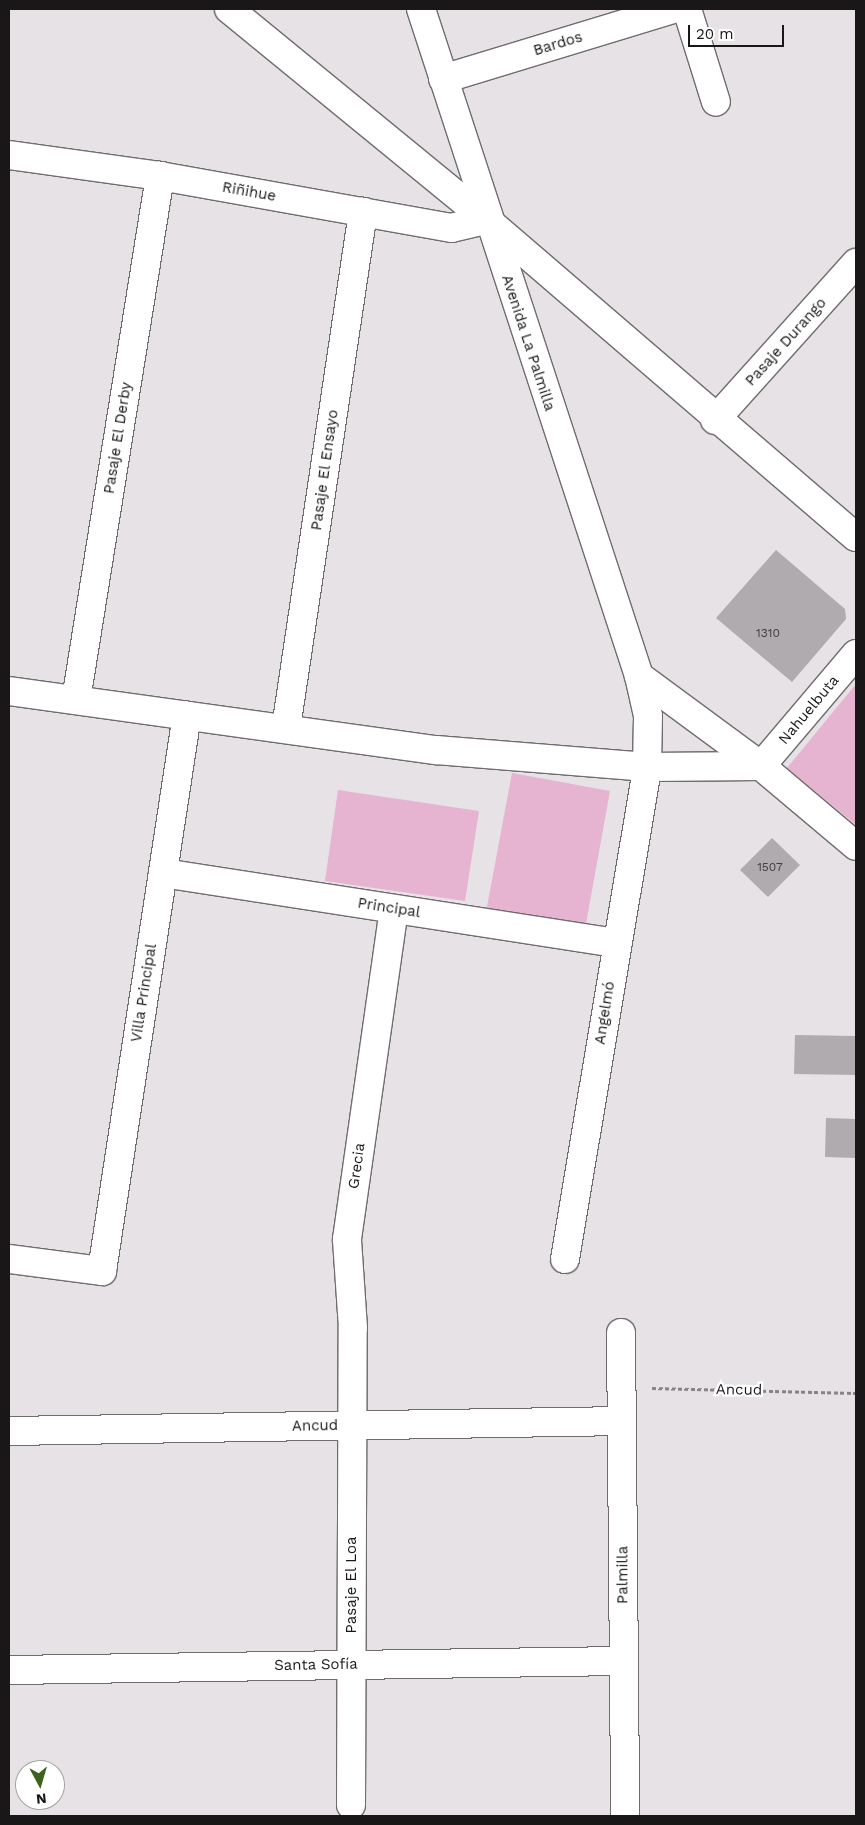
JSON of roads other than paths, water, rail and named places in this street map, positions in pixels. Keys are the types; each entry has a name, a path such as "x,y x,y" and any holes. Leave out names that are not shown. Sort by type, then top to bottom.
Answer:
{"street":[{"path":"229,9 487,220 716,420 856,537"},
{"name":"Avenida La Palmilla","path":"421,9 487,220 639,676 648,716 647,766"},
{"name":"Bardos","path":"443,79 674,9"},
{"path":"687,9 716,102"},
{"name":"Riñihue","path":"9,155 160,176 451,228 487,220"},
{"name":"Pasaje El Derby","path":"76,700 160,176"},
{"name":"Pasaje El Ensayo","path":"286,728 363,212"},
{"name":"Pasaje Durango","path":"716,420 856,263"},
{"name":"Nahuelbuta","path":"761,766 856,654"},
{"path":"639,676 761,766 856,846"},
{"path":"9,690 436,750 647,766 761,766"},
{"name":"Villa Principal","path":"9,1259 102,1271 187,715"},
{"name":"Angelmó","path":"565,1259 616,943 647,766"},
{"name":"Principal","path":"163,873 616,943"},
{"name":"Grecia","path":"353,1425 347,1239 394,909"},
{"name":"Palmilla","path":"621,1333 625,1816"},
{"name":"Ancud","path":"9,1431 622,1421"},
{"name":"Pasaje El Loa","path":"351,1805 353,1425"},
{"name":"Santa Sofía","path":"9,1670 623,1661"}]}
